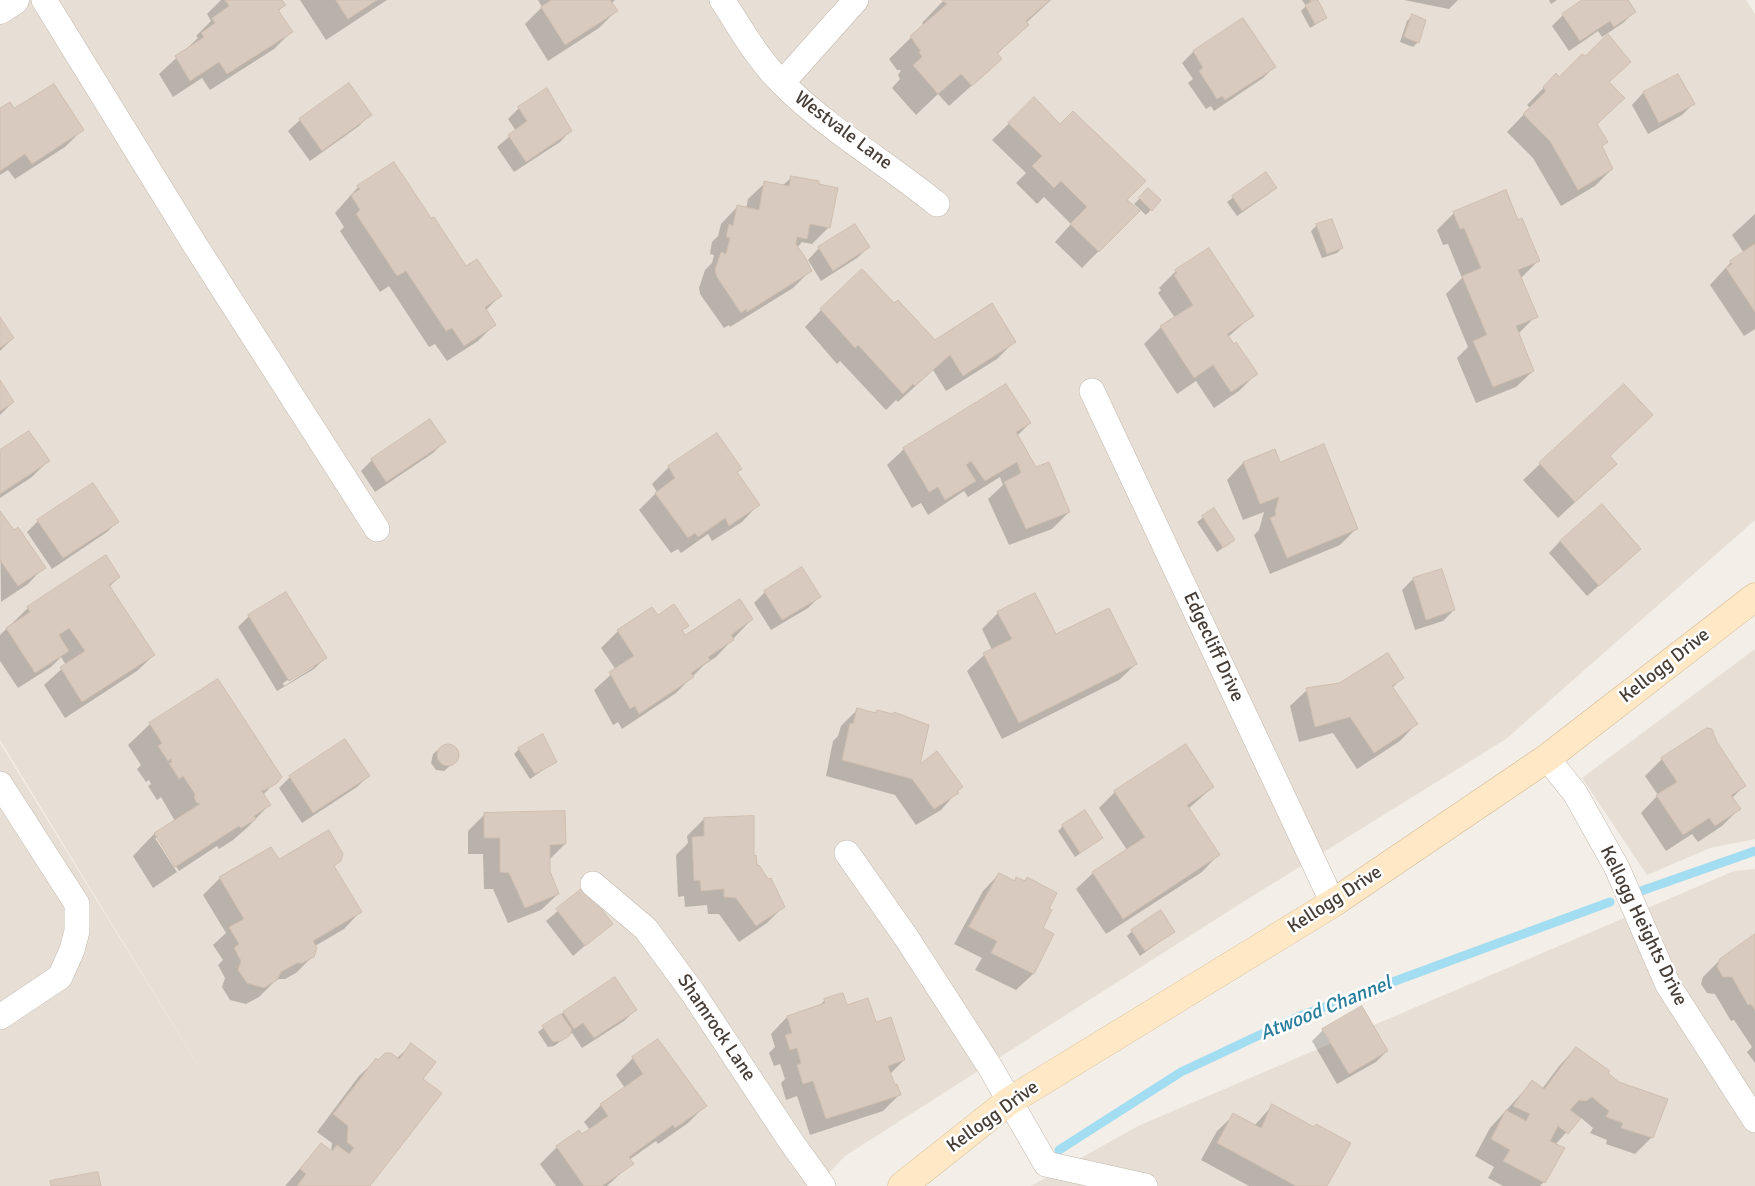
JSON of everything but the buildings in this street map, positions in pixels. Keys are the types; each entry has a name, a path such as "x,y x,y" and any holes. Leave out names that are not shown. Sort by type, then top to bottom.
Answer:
{"main road":[{"name":"Kellogg Drive","path":"902,1186 1008,1102 1333,903 1547,758 1755,596"}],"street":[{"path":"0,10 15,0"},
{"path":"44,0 195,245 377,529"},
{"name":"Westvale Lane","path":"722,0 758,56 782,84 816,115 909,181 937,204"},
{"path":"782,84 856,0"},
{"name":"Edgecliff Drive","path":"1092,391 1333,903"},
{"name":"Kellogg Heights Drive","path":"1547,758 1575,793 1617,868 1668,985 1755,1120"},
{"path":"0,784 77,904 77,931 72,950 60,977 0,1017"},
{"path":"847,854 906,937 990,1067 1008,1102 1046,1164 1145,1186"},
{"name":"Shamrock Lane","path":"593,884 646,928 693,993 823,1186"}],"shaded area":[{"path":"0,0 1746,0 1755,14 1755,520 1506,739 1235,907 845,1156 816,1186 0,1186 0,743 223,1106 0,740"},
{"path":"1755,649 1755,839 1710,848 1647,875 1582,778"},
{"path":"1755,869 1755,1186 1031,1186 1138,1126 1734,871"}],"waterway":[{"name":"Atwood Channel","path":"1641,891 1755,851"},
{"name":"Atwood Channel","path":"1059,1150 1181,1072 1300,1016 1610,902"}]}
